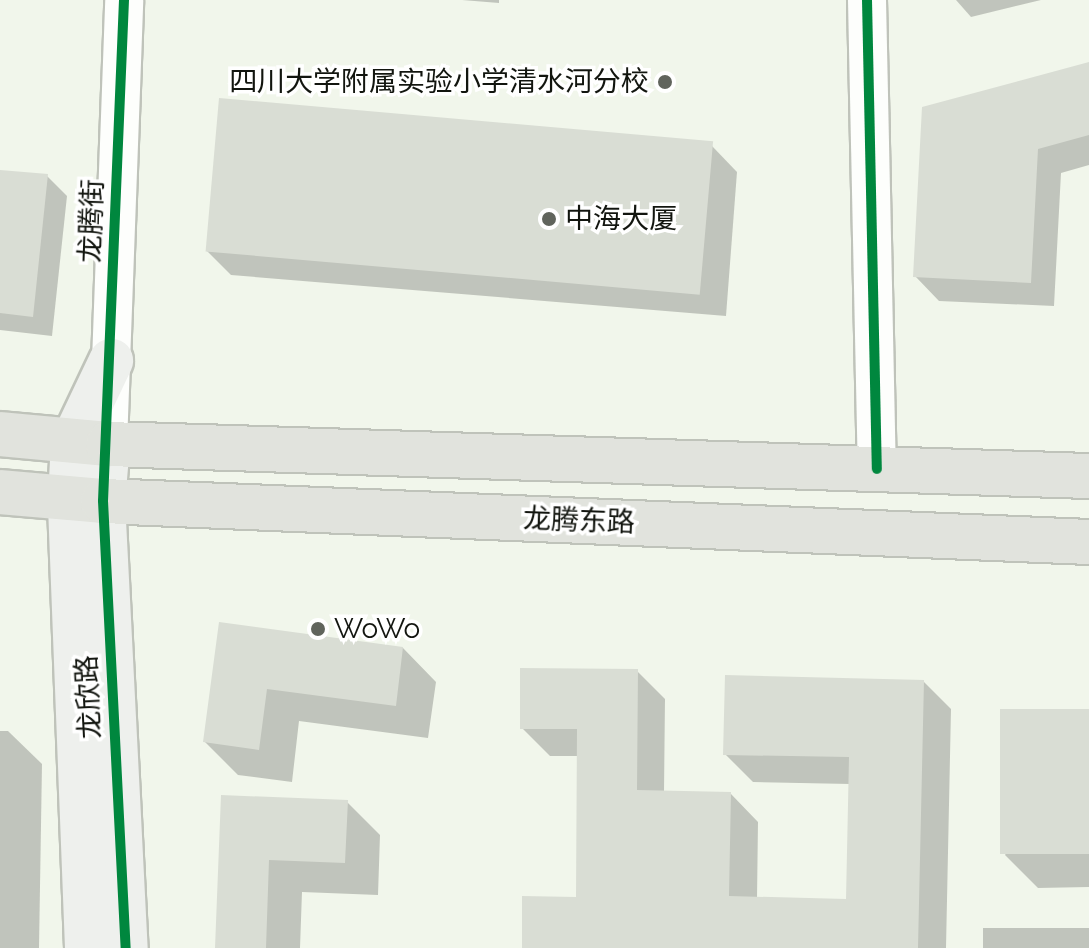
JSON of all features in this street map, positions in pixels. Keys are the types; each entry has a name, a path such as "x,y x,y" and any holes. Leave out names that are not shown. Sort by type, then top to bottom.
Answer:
{"main road":[{"path":"0,434 91,442 1089,476"},
{"name":"龙腾东路","path":"0,492 86,500 1089,542"}],"street":[{"name":"龙腾街","path":"111,361 124,0"},
{"path":"867,0 877,469"},
{"path":"91,442 111,361"},
{"name":"龙欣路","path":"91,442 86,500 126,948"},
{"path":"86,500 87,948"}],"building":[{"path":"1089,62 1089,135 1038,149 1031,283 913,277 922,107"},
{"path":"219,98 713,141 700,295 206,251"},
{"path":"0,170 48,174 33,317 0,313"},
{"path":"219,622 403,647 396,706 267,689 259,750 203,742"},
{"path":"520,668 638,669 637,790 731,792 729,896 846,899 849,757 723,755 725,675 924,680 918,948 522,948 522,896 576,897 577,729 520,729"},
{"path":"1000,709 1089,709 1089,854 1000,854"},
{"path":"221,795 348,800 345,863 269,860 266,948 215,948"}],"cycle path":[{"path":"124,0 103,501 126,948"},
{"path":"867,0 877,469"}],"place":[{"name":"四川大学附属实验小学清水河分校","path":"665,82"},
{"name":"中海大厦","path":"549,219"},
{"name":"WoWo","path":"318,629"}]}
